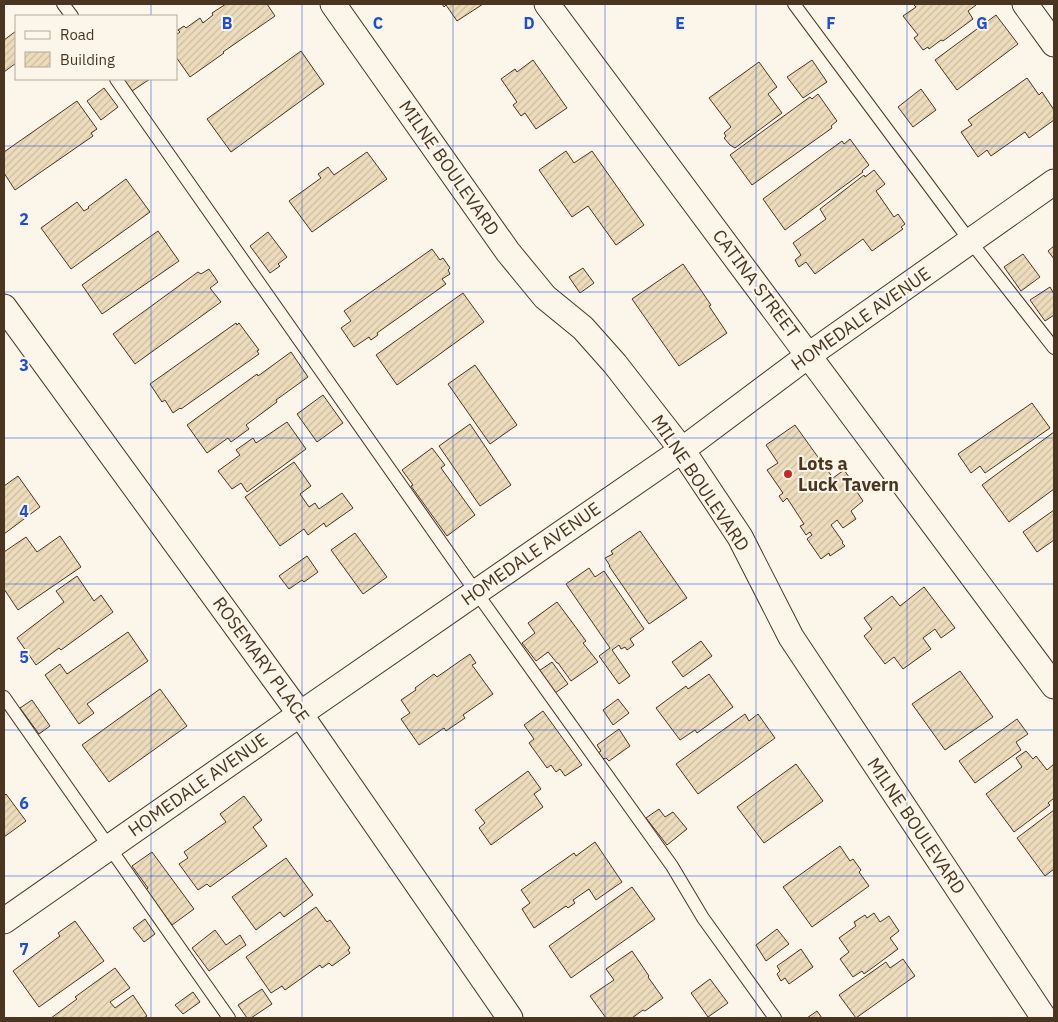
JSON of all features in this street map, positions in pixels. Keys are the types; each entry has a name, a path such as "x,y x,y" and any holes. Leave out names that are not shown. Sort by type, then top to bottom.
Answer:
{"street":[{"name":"MILNE BOULEVARD","path":"333,4 508,252 545,297 583,328 615,364 682,450 740,537 791,637 1044,1018"},
{"name":"CATINA STREET","path":"547,4 1054,686"},
{"path":"1025,4 1054,44"},
{"name":"HOMEDALE AVENUE","path":"4,921 682,450 809,355 1054,182"},
{"name":"ROSEMARY PLACE","path":"4,307 300,714 510,1018"}],"lane":[{"path":"63,4 71,15"},
{"path":"794,4 970,241 1054,348"},
{"path":"117,80 476,592 672,866 703,918 775,1018"},
{"path":"4,697 230,1018"}],"building":[{"path":"226,4 267,4 275,16 190,77 178,60 178,34 180,32 178,30 184,26 186,28 200,18 203,23 213,15 212,13"},
{"path":"442,4 483,4 457,21 446,5 444,7"},
{"path":"914,5 976,5 968,11 973,19 943,41 941,40 929,49 928,47 923,50 914,38 918,35 903,16 916,7"},
{"path":"996,15 1018,44 957,90 935,60"},
{"path":"15,32 15,64 4,72 4,40"},
{"path":"301,51 324,84 231,152 207,119"},
{"path":"533,60 567,108 536,129 525,113 521,116 513,105 517,102 501,79 515,69 517,72"},
{"path":"812,60 827,82 803,98 787,77"},
{"path":"759,62 777,87 768,94 782,113 735,148 724,138 726,136 724,133 731,127 709,98"},
{"path":"1027,78 1039,95 1042,92 1054,110 1054,120 1029,138 1025,132 991,156 987,150 978,157 961,132 972,125 968,120"},
{"path":"124,80 148,80 132,91"},
{"path":"104,88 118,107 101,120 87,101"},
{"path":"921,89 936,110 913,127 898,107"},
{"path":"818,94 837,121 831,126 832,128 752,185 730,155 810,97 812,99"},
{"path":"77,101 97,129 91,133 93,136 15,190 4,173 4,152"},
{"path":"850,139 869,165 863,172 785,230 763,199 842,141 844,144"},
{"path":"566,151 574,163 592,151 644,225 616,245 588,206 572,217 539,170"},
{"path":"367,152 387,179 312,232 289,201 321,178 318,174 328,167 334,175"},
{"path":"874,170 885,184 876,191 894,217 898,214 905,224 901,227 903,229 872,251 863,239 815,274 806,262 799,267 795,260 801,255 793,243 826,219 820,209 864,175 865,177"},
{"path":"126,179 150,212 71,269 41,228 77,202 84,211"},
{"path":"158,231 179,261 102,314 82,285"},
{"path":"268,232 287,257 278,264 280,266 270,273 250,246"},
{"path":"1054,246 1054,259 1048,251"},
{"path":"432,249 440,260 443,258 450,268 448,270 450,274 442,279 446,284 377,333 378,335 371,340 369,337 354,347 341,328 351,321 344,311"},
{"path":"1023,254 1040,277 1021,291 1004,267"},
{"path":"683,264 711,305 709,306 727,333 679,366 632,299"},
{"path":"583,268 594,283 580,293 569,277"},
{"path":"209,269 218,282 210,288 221,302 135,364 113,334 198,272 201,274"},
{"path":"1050,287 1054,294 1054,315 1045,321 1030,300"},
{"path":"463,293 484,322 397,385 376,355"},
{"path":"236,323 237,325 239,323 259,350 257,351 259,354 173,413 165,400 162,402 150,384"},
{"path":"291,352 308,377 246,425 249,429 231,442 228,438 207,453 187,425 257,374 258,376"},
{"path":"475,365 517,425 490,444 448,384"},
{"path":"323,395 343,423 317,442 297,414"},
{"path":"1032,403 1050,428 985,473 980,466 971,473 958,454"},
{"path":"287,422 306,449 247,492 241,483 232,489 218,471 240,455 236,450 253,438 256,443"},
{"path":"470,424 511,485 480,506 439,446"},
{"path":"795,425 833,478 844,470 857,488 855,489 863,501 851,511 856,519 843,528 837,520 831,525 845,546 830,556 829,553 821,559 807,539 812,535 810,532 806,535 800,526 804,524 787,498 783,502 779,496 783,493 767,470 778,463 766,445"},
{"path":"1054,432 1054,489 1009,522 982,485"},
{"path":"432,448 445,465 441,468 475,515 447,536 411,486 413,485 402,470"},
{"path":"294,462 311,486 300,494 309,507 315,503 319,509 342,493 353,508 326,527 324,523 308,535 304,529 280,546 245,497"},
{"path":"18,476 40,507 4,534 4,486"},
{"path":"1054,510 1054,540 1037,552 1023,532"},
{"path":"640,531 687,598 649,624 605,558 613,554 611,551"},
{"path":"355,533 387,577 363,594 331,550"},
{"path":"60,536 81,567 18,610 4,589 4,552 26,537 37,552"},
{"path":"307,556 318,572 304,582 302,580 289,589 279,576"},
{"path":"589,568 595,577 604,571 644,629 630,639 634,645 627,650 625,647 621,649 619,645 612,650 630,676 619,684 599,656 610,648 566,584"},
{"path":"77,576 94,601 101,595 113,612 61,650 59,648 36,665 17,638 64,602 56,591"},
{"path":"924,587 955,628 941,638 935,629 923,638 931,649 903,669 894,657 885,664 864,636 872,629 864,618 892,596 900,606"},
{"path":"557,602 586,641 583,643 598,662 571,681 548,652 536,661 522,643 535,633 528,623"},
{"path":"128,632 148,661 87,704 94,713 79,724 45,675 60,664 67,674"},
{"path":"701,641 712,656 683,677 672,662"},
{"path":"470,654 476,663 472,665 493,694 463,715 465,718 446,731 444,728 419,745 401,719 410,713 401,700 434,674 437,677"},
{"path":"552,662 568,684 555,693 539,671"},
{"path":"960,671 993,717 945,750 912,704"},
{"path":"709,674 733,707 697,733 695,730 680,740 656,708 686,686 688,689"},
{"path":"160,689 187,726 109,782 82,745"},
{"path":"618,699 629,713 613,725 603,710"},
{"path":"32,700 50,726 39,734 20,708"},
{"path":"543,711 582,765 565,776 560,769 556,772 551,765 547,768 529,743 534,739 524,725"},
{"path":"745,714 749,721 758,714 775,738 698,794 676,764"},
{"path":"1017,719 1028,734 1016,742 1021,750 975,783 959,761"},
{"path":"619,729 630,746 609,761 606,758 603,759 598,753 601,751 597,745"},
{"path":"1026,751 1033,759 1036,756 1047,770 1054,764 1054,798 1048,803 1050,805 1014,832 986,794 1022,767 1016,758"},
{"path":"796,764 823,801 764,843 737,807"},
{"path":"528,771 541,789 534,794 543,807 491,845 479,828 485,823 475,810"},
{"path":"6,794 26,821 4,837 4,796"},
{"path":"244,796 262,820 253,827 267,846 210,887 207,884 198,890 179,864 188,858 184,852 226,822 220,814"},
{"path":"659,809 665,817 673,812 687,829 667,845 646,818"},
{"path":"1054,810 1054,869 1045,876 1017,838"},
{"path":"595,842 622,882 596,900 589,889 573,900 575,903 568,908 566,906 534,928 522,909 530,903 521,890 574,853 576,856"},
{"path":"840,846 850,861 853,859 861,870 859,872 869,886 812,927 783,887"},
{"path":"152,852 194,909 172,925 146,890 148,888 132,866"},
{"path":"286,858 313,895 284,917 280,912 256,930 232,897"},
{"path":"632,887 655,919 571,978 549,946"},
{"path":"316,907 327,922 330,920 350,948 348,950 350,953 332,966 329,963 322,968 320,965 285,990 282,986 271,993 246,957"},
{"path":"874,913 880,922 889,916 899,931 890,938 898,949 864,974 862,971 853,977 840,959 849,952 839,938 856,926 854,922 865,915 867,918"},
{"path":"145,919 155,934 144,942 133,928"},
{"path":"75,921 104,961 39,1007 13,971 60,936 58,933"},
{"path":"777,929 789,944 766,961 756,945"},
{"path":"215,930 226,945 240,935 246,945 209,971 192,948"},
{"path":"801,949 813,967 789,984 785,978 781,981 777,974 780,971 777,966"},
{"path":"632,951 663,998 632,1018 606,1018 590,996 614,980 606,969"},
{"path":"903,959 915,976 856,1018 839,995 886,962 890,968"},
{"path":"115,968 130,988 110,1002 115,1008 133,995 147,1016 144,1018 51,1018 77,999 75,997"},
{"path":"710,979 728,1003 708,1017 691,993"},
{"path":"262,989 272,1004 251,1018 247,1018 238,1005"},
{"path":"193,992 200,1002 183,1014 175,1005"},
{"path":"817,1011 822,1018 807,1018"}],"place":[{"name":"Lots a Luck Tavern","path":"788,474"}]}
